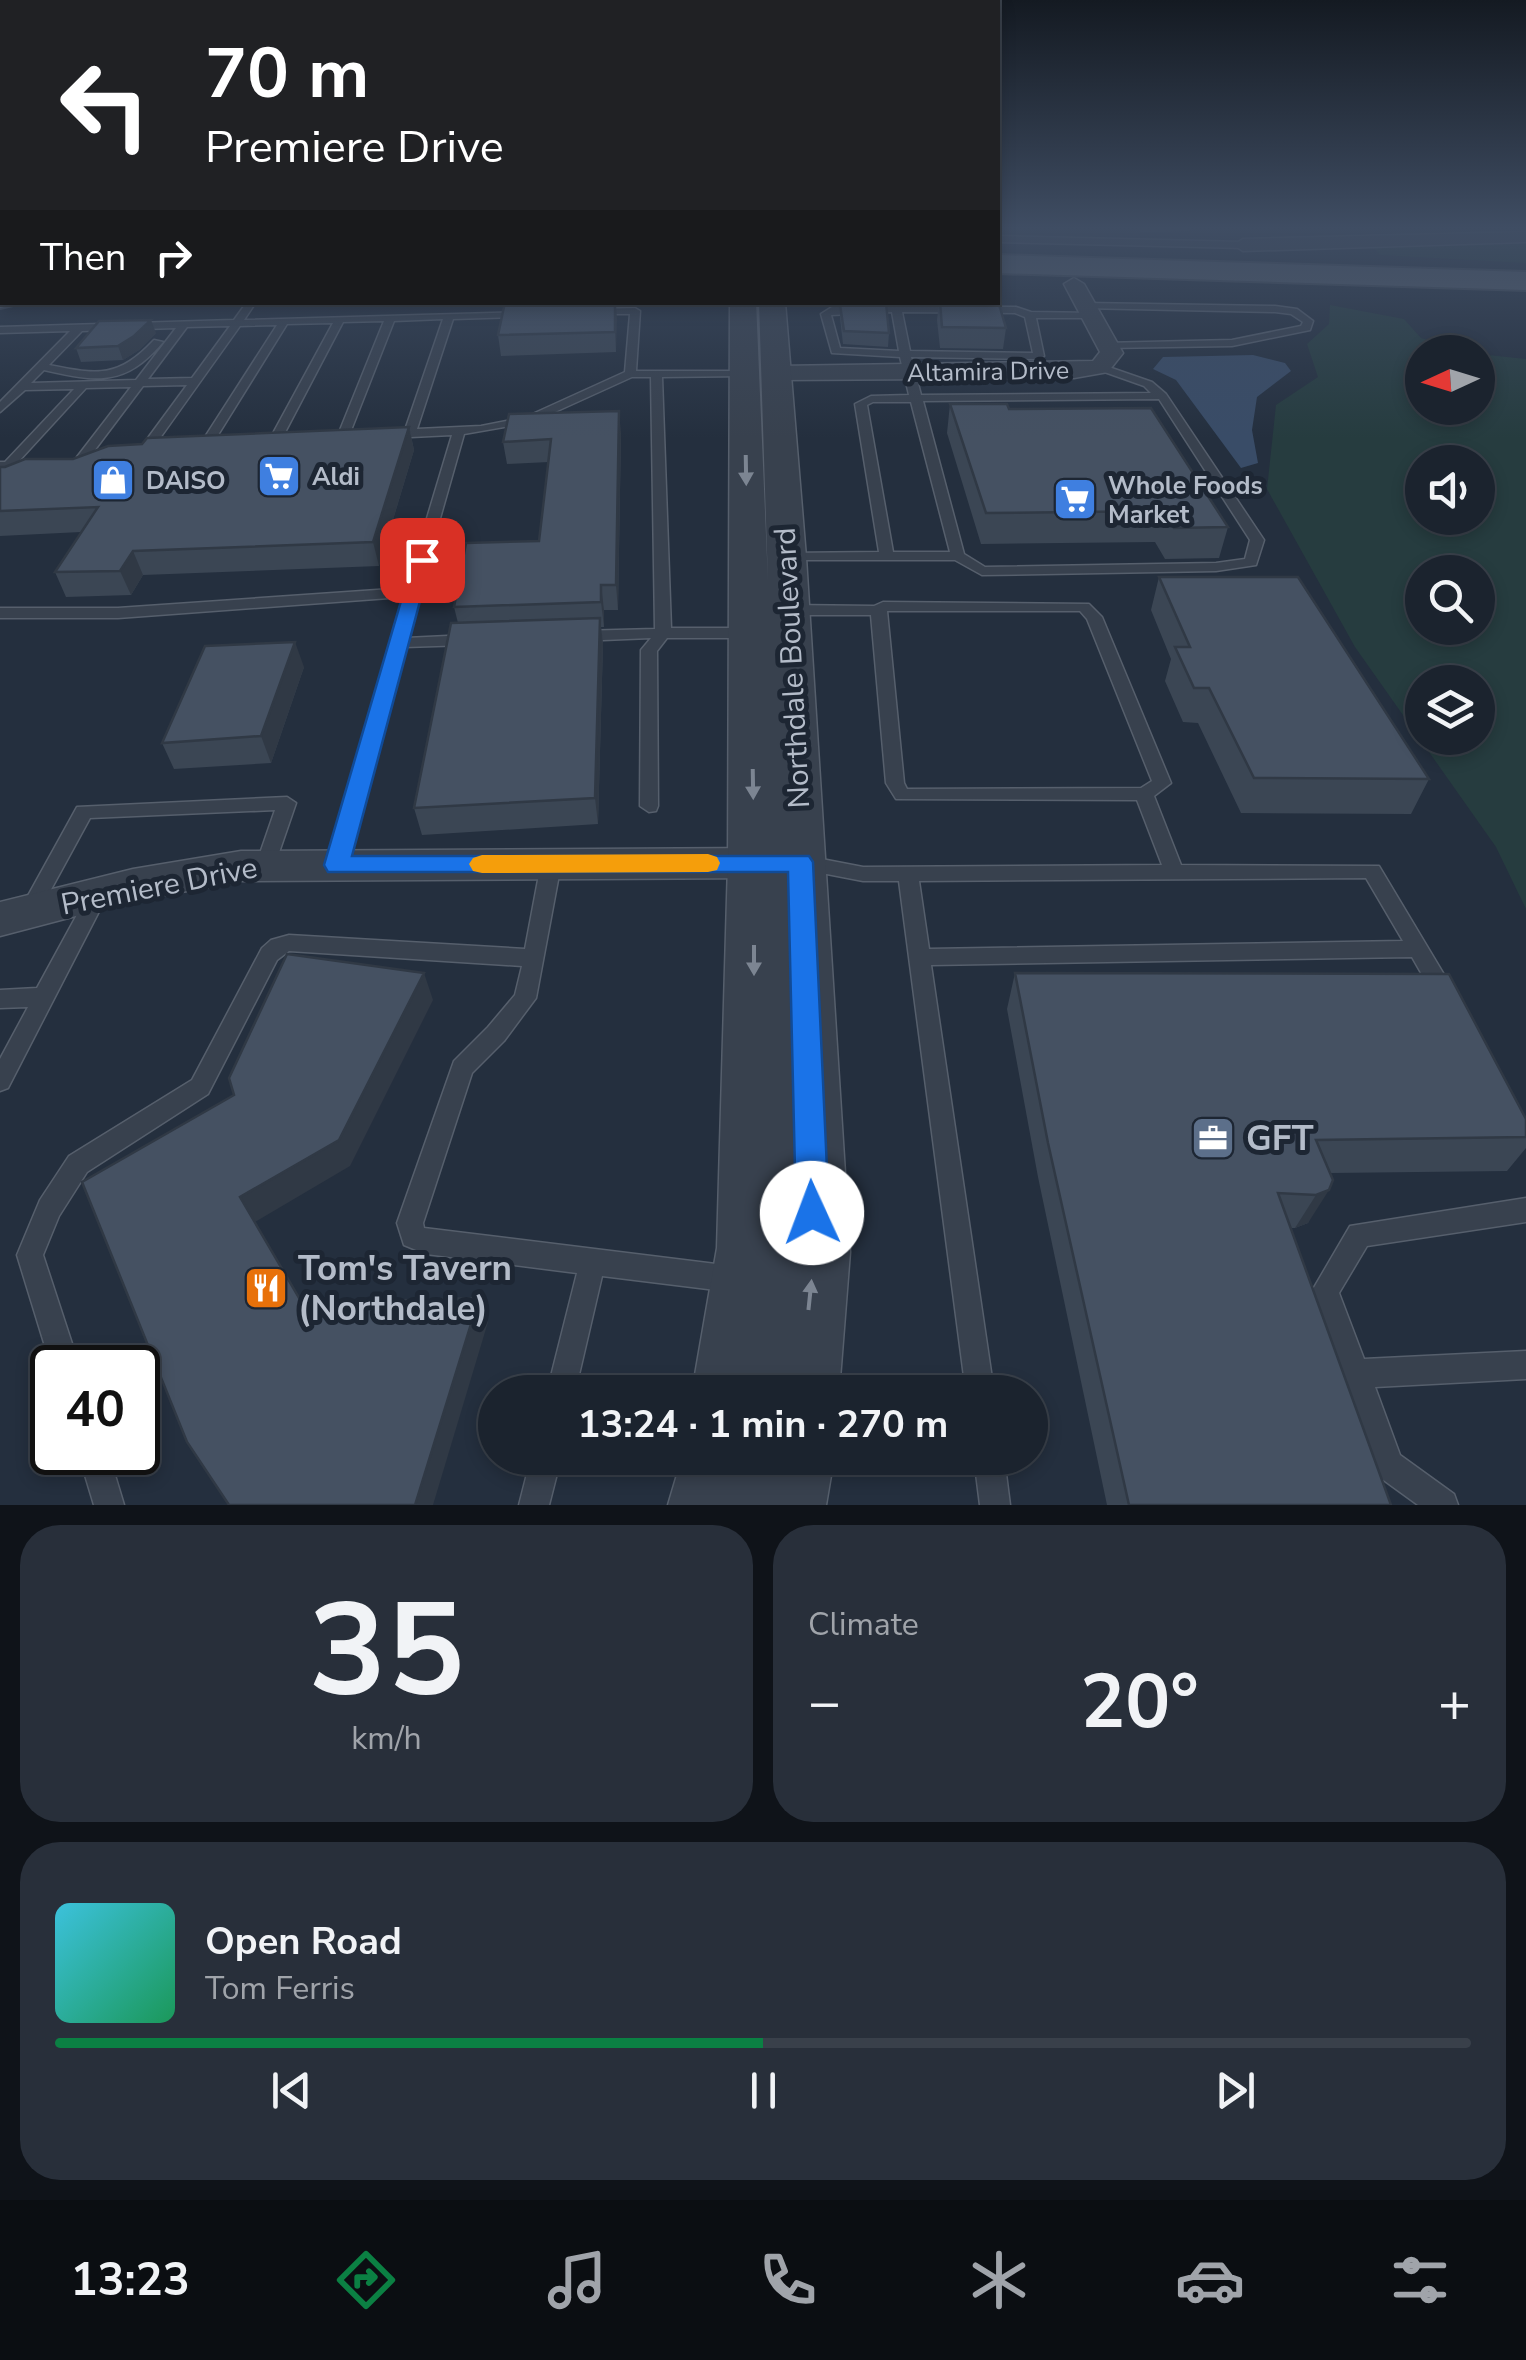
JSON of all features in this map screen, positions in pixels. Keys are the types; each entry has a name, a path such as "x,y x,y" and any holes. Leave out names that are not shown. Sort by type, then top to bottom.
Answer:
{"main road":[{"path":"1370,297 1526,300"}],"street":[{"name":"Altamira Drive","path":"761,373 906,362 1042,364 1104,356 1077,297"},
{"name":"Northdale Boulevard","path":"753,309 761,373 778,863 814,1252 802,1375"},
{"name":"Northdale Boulevard","path":"761,373 782,446 767,557"},
{"name":"Northdale Boulevard","path":"733,1375 752,1248 778,863"},
{"name":"Premiere Drive","path":"15,915 241,866 778,863"},
{"path":"708,1505 717,1475"},
{"path":"785,1505 791,1475"}],"lane":[{"path":"906,362 836,351 826,314 832,310 1016,310 1030,315 1065,297"},
{"path":"1104,356 1286,334 1306,328 1308,321 1294,311 1133,297"},
{"path":"150,442 250,305"},
{"path":"896,310 906,362 958,556"},
{"path":"579,313 635,311 630,374"},
{"path":"0,330 542,314"},
{"path":"1030,315 1042,364"},
{"path":"410,433 449,316"},
{"path":"344,435 390,318"},
{"path":"277,437 340,320"},
{"path":"209,440 284,321"},
{"path":"0,409 80,326"},
{"path":"41,366 86,378 138,366 161,338 183,327"},
{"path":"108,456 76,461 183,327"},
{"path":"0,343 15,330"},
{"path":"767,557 958,556 982,571 1216,567 1251,562 1256,540 1162,396 1104,356"},
{"path":"377,434 460,431 529,420 630,374 761,373"},
{"path":"648,806 649,650 663,633 656,374"},
{"path":"20,388 195,381"},
{"path":"5,466 83,385"},
{"path":"888,556 861,404 871,399 1162,396"},
{"path":"337,865 460,431"},
{"path":"327,436 360,434"},
{"path":"260,438 294,437"},
{"path":"136,448 150,442 226,439"},
{"path":"5,466 42,464"},
{"path":"0,614 118,613 412,592"},
{"path":"568,636 663,633 878,611 883,606 1084,607 1094,617 1162,784 1144,794 902,794 895,783 878,611"},
{"path":"397,643 492,639"},
{"path":"1144,794 1174,872"},
{"path":"15,915 84,812 286,803 266,866"},
{"path":"778,863 863,874 1372,870 1457,1014"},
{"path":"551,864 525,998 462,1068 410,1222 413,1236 592,1264 747,1280"},
{"path":"908,874 978,1375"},
{"path":"0,1081 98,894"},
{"path":"59,1345 30,1255 49,1209 78,1164 200,1087 269,954 278,946 534,958"},
{"path":"918,956 1417,949"},
{"path":"0,999 44,997"},
{"path":"1443,1505 1389,1465 1326,1291 1358,1235 1526,1210"},
{"path":"565,1375 592,1264"},
{"path":"1356,1374 1526,1365"},
{"path":"99,1475 109,1505"},
{"path":"534,1505 542,1475"},
{"path":"992,1475 996,1505"}],"green space":[{"path":"1330,305 1404,319 1418,335 1405,335 1405,425 1495,425 1495,356 1526,359 1526,909 1496,847 1431,755 1495,755 1495,665 1405,665 1405,718 1355,647 1267,489 1276,405 1318,377 1307,344 1329,324"}],"water":[{"path":"1253,355 1285,363 1291,371 1257,397 1252,430 1258,463 1241,468 1176,380 1153,369 1163,357"}],"building":[{"path":"504,305 615,305 615,332 498,335"},
{"path":"840,305 886,305 889,333 844,331"},
{"path":"940,305 999,305 1006,328 942,327"},
{"path":"151,320 118,346 76,348 99,321"},
{"name":"Whole Foods Market","path":"950,404 1007,404 1009,409 1151,408 1228,527 1174,528 1163,511 986,513"},
{"path":"619,411 616,585 601,585 601,602 454,607 466,543 539,541 551,439 503,442 509,414"},
{"path":"409,427 373,542 133,551 120,571 55,572 98,507 0,511 0,467 25,459 73,459 108,446 142,444 147,438"},
{"path":"1159,577 1298,577 1405,742 1405,755 1413,755 1429,779 1254,778 1209,688 1194,688 1175,647 1190,647"},
{"path":"600,618 595,798 414,808 451,623"},
{"path":"295,642 261,736 162,743 205,646"},
{"path":"287,954 424,973 339,1140 240,1197 302,1303 479,1298 415,1505 229,1505 187,1442 160,1375 160,1345 148,1345 82,1182 234,1095 229,1078"},
{"path":"1015,973 1449,974 1526,1119 1526,1137 1316,1140 1333,1180 1329,1190 1316,1195 1278,1193 1391,1505 1129,1505 1048,1143"}],"slow traffic":[{"path":"482,864 708,863"}],"place":[{"name":"Aldi","path":"279,476"},
{"name":"DAISO","path":"113,480"},
{"name":"Whole Foods Market","path":"1075,499"},
{"name":"GFT","path":"1213,1138"},
{"name":"Tom's Tavern (Northdale)","path":"266,1288"}],"route":[{"path":"422,560 337,865 800,862 812,1213"}]}
